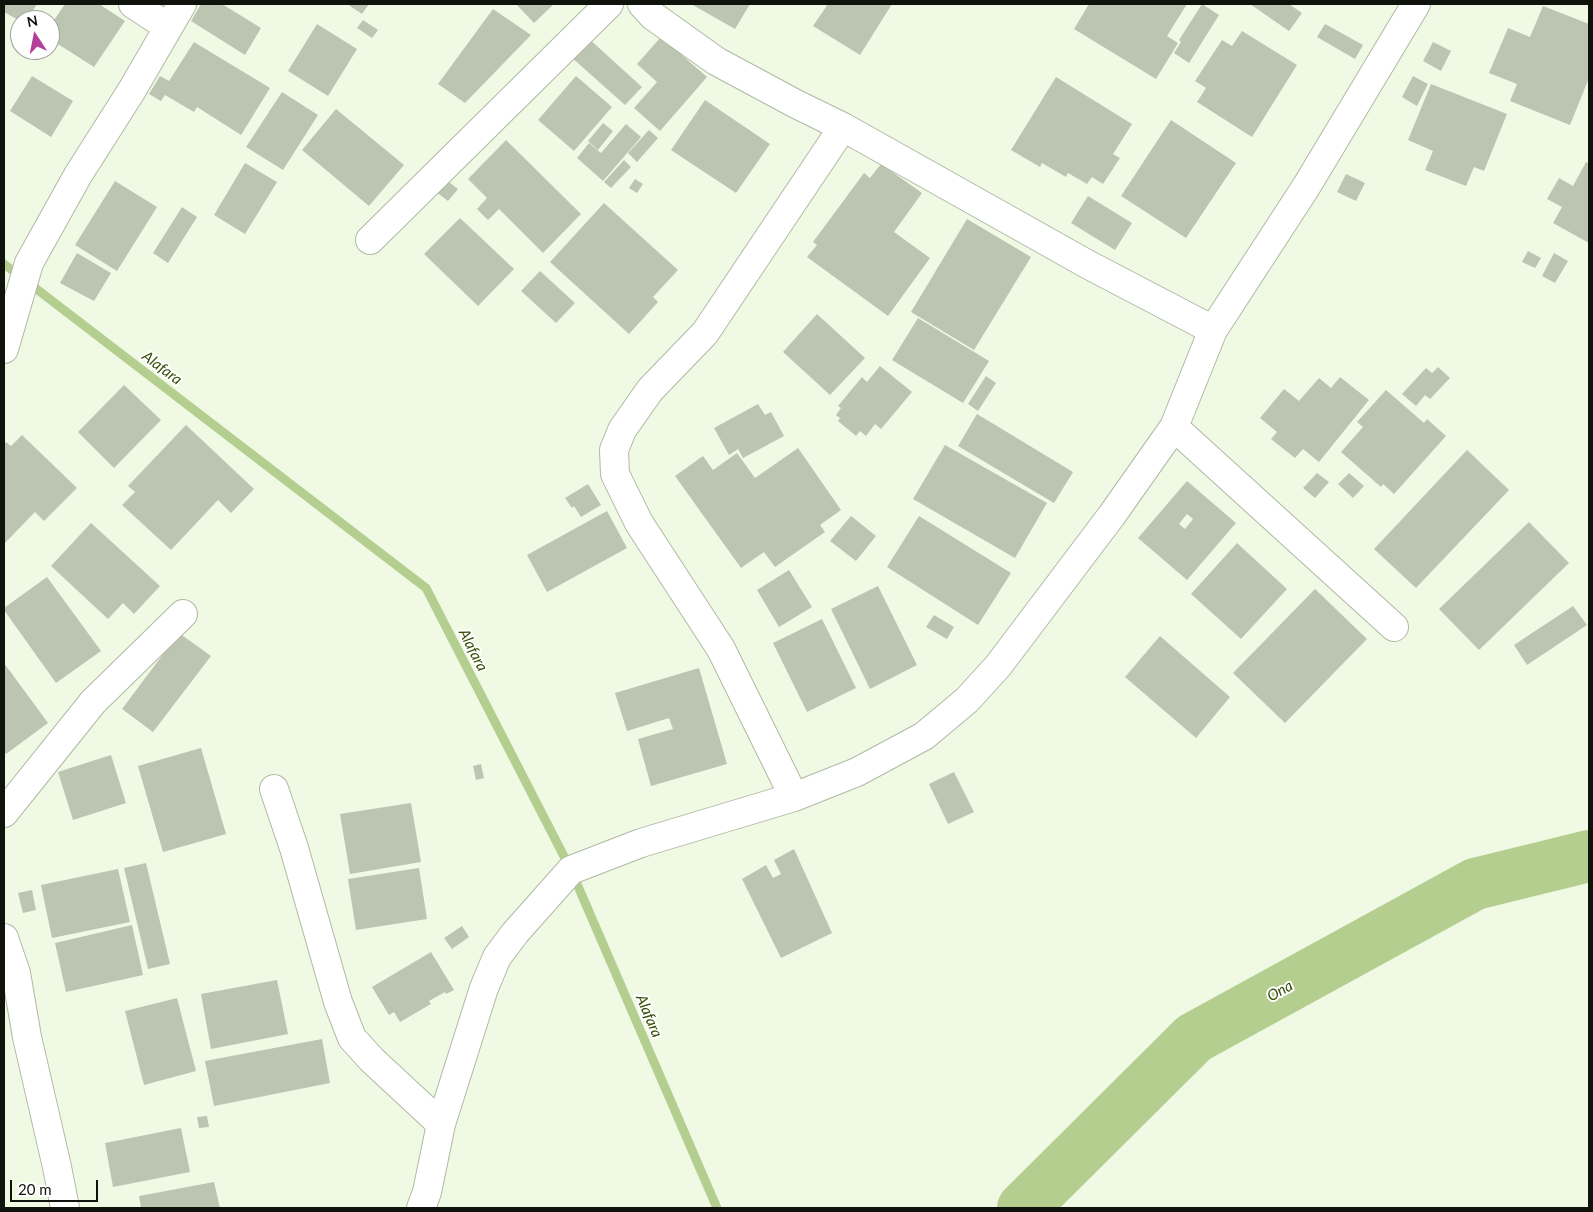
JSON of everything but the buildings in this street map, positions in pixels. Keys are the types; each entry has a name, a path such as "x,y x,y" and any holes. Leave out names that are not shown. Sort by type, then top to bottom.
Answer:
{"street":[{"path":"4,349 29,263 78,175 132,90 175,15 133,4"},
{"path":"370,240 608,4"},
{"path":"642,4 653,16 716,61 843,127 1087,264 1213,330"},
{"path":"421,1208 427,1192 441,1124 484,988 497,957 515,933 570,870 641,843 794,797 857,772 924,736 967,700 998,666 1112,515 1174,428 1213,330 1306,186 1416,4"},
{"path":"794,797 721,649 639,523 615,474 614,450 622,430 650,390 705,333 843,127"},
{"path":"1174,428 1394,627"},
{"path":"4,813 93,702 183,614"},
{"path":"274,789 294,848 338,1002 352,1038 372,1060 441,1124"},
{"path":"4,938 16,973 27,1036 65,1208"}],"waterway":[{"name":"Alafara","path":"4,264 426,588 571,870 717,1208"},
{"name":"Ona","path":"1023,1208 1194,1038 1475,884 1589,856"}]}
